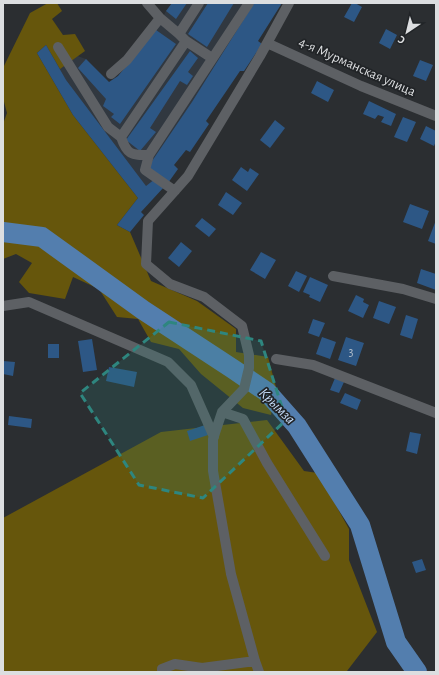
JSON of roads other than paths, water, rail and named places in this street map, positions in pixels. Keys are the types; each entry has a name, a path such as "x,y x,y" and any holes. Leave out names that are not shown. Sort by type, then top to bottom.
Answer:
{"street":[{"path":"147,3 160,18 182,38 212,58"},
{"path":"121,137 182,38 199,3"},
{"path":"175,191 145,170 149,155 249,3"},
{"path":"259,672 231,574 213,471 214,437 222,412 244,389 250,368 249,355 242,326 204,297 170,284 146,264 148,221 188,176 290,3"},
{"path":"111,74 127,60 160,18"},
{"name":"4-я Мурманская улица","path":"267,43 361,86 436,116"},
{"path":"58,47 108,127 121,137 125,148 134,155 149,155"},
{"path":"333,276 403,289 436,299"},
{"path":"3,306 29,302 168,362 191,385 214,437"},
{"path":"276,359 312,366 436,413"},
{"path":"222,412 243,419 267,463 325,556"},
{"path":"162,672 162,669 175,664 202,668 255,661"}],"waterway":[{"name":"Крымза","path":"3,232 42,237 143,310 267,392 297,426 360,525 396,642 417,672"}]}
